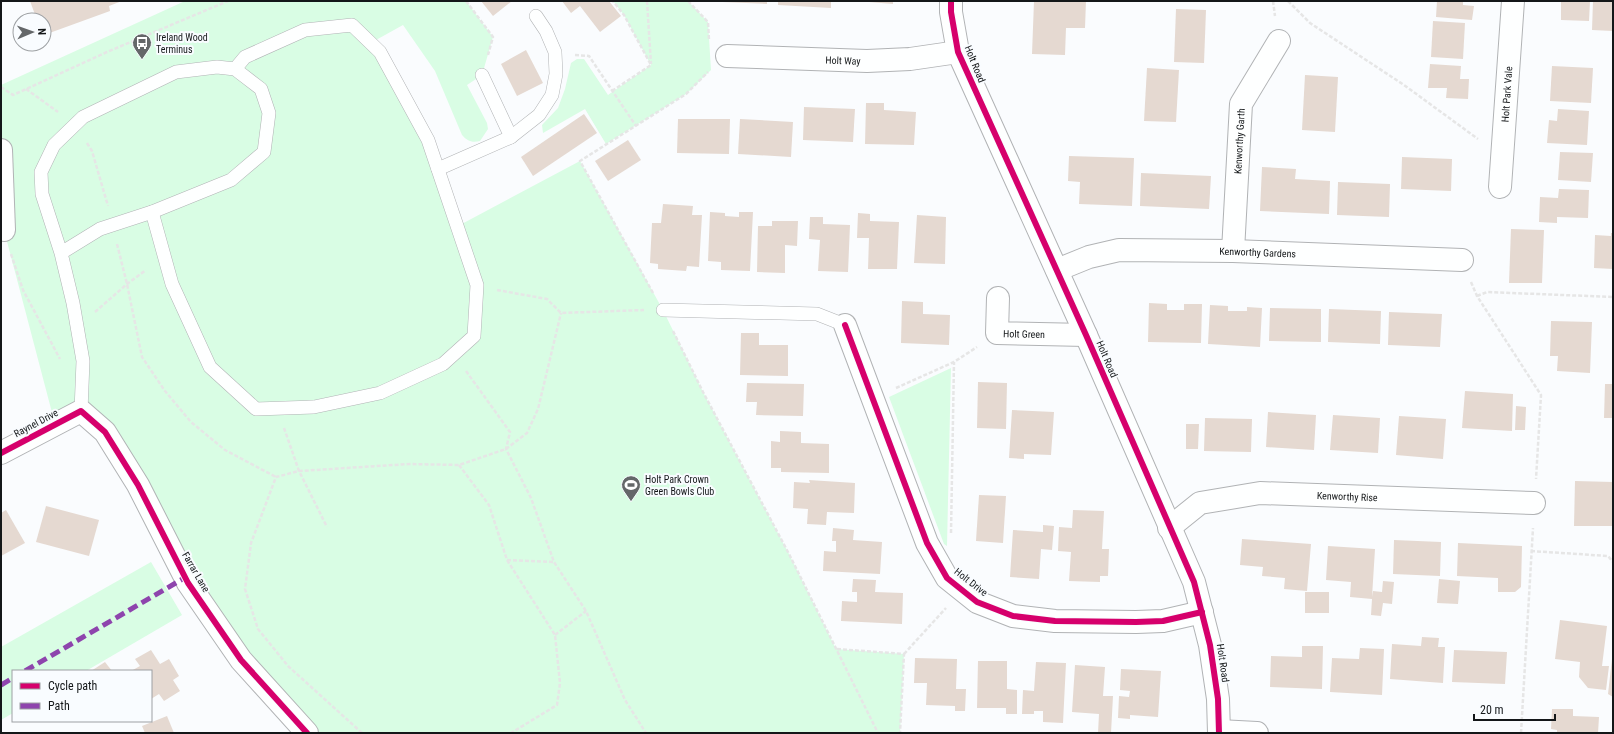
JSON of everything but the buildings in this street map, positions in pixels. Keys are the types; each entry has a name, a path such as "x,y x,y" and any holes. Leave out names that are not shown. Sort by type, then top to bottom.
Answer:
{"street":[{"name":"Holt Road","path":"951,1 951,12 958,52 1057,270 1194,582 1210,644 1218,699 1219,732"},
{"name":"Holt Park Vale","path":"1500,187 1513,1"},
{"name":"Kenworthy Garth","path":"1233,251 1241,104 1279,41"},
{"name":"Holt Way","path":"727,56 867,61 910,58 958,52"},
{"path":"1,150 4,230"},
{"name":"Kenworthy Gardens","path":"1057,270 1089,257 1119,250 1233,251 1462,260"},
{"name":"Holt Green","path":"998,298 997,333 1086,336"},
{"name":"Holt Drive","path":"844,325 927,543 947,578 977,602 1013,616 1055,622 1163,621 1202,612"},
{"name":"Raynel Drive","path":"1,453 81,411"},
{"name":"Farrar Lane","path":"81,411 105,432 138,485 188,583 241,660 307,733"},
{"name":"Kenworthy Rise","path":"1169,528 1200,503 1260,493 1534,503"},
{"path":"1219,732 1257,733"}],"lane":[{"path":"438,169 511,137 539,115 552,95 556,74 555,52 546,31 536,16"},
{"path":"152,212 172,284 210,367 256,409 314,407 380,393 443,364 474,336 477,285 428,140 380,52 352,25 305,30 245,56 235,69"},
{"path":"61,253 100,229 152,212 231,180 264,152 269,113 261,90 235,69 217,67 176,72 83,118 54,145 41,172 42,194 61,253 73,303 83,361 81,411"},
{"path":"482,75 511,137"},
{"path":"663,310 817,314 844,325"}],"path":[{"path":"1,87 14,95 107,52 228,1"},
{"path":"466,1 493,37 482,75"},
{"path":"613,1 624,15 651,65"},
{"path":"647,1 651,65"},
{"path":"688,1 708,22 709,42"},
{"path":"1288,1 1310,22 1404,85 1502,156"},
{"path":"555,52 589,56 636,126"},
{"path":"727,56 686,94 580,161 663,310 703,392 789,554 878,733"},
{"path":"612,91 651,65"},
{"path":"26,89 76,124 92,152 108,203 142,357 165,391 191,422 225,450 276,477 299,471 410,464 459,465 506,449 528,433 538,409 561,313"},
{"path":"4,230 23,290 61,362"},
{"path":"77,327 127,284 164,256"},
{"path":"477,285 547,300 561,313 663,310"},
{"path":"1477,296 1487,292 1613,297"},
{"path":"872,398 954,362 997,333"},
{"path":"454,354 510,432 506,449 531,498 554,562 586,612 625,700 646,733"},
{"path":"951,533 954,362"},
{"path":"277,409 299,471 327,527"},
{"path":"459,465 489,504 507,560 555,635 560,683 557,705 510,733"},
{"path":"276,477 251,543 245,589 258,629 288,666 362,733"},
{"path":"1531,551 1608,556 1613,562"},
{"path":"507,560 554,562"},
{"path":"900,733 904,654 963,590"},
{"path":"555,635 586,612"},
{"path":"836,649 904,654"}],"green space":[{"path":"185,1 466,1 493,37 482,75 467,85 487,123 488,129 480,141 470,141 462,135 435,71 403,25 376,40 428,140 458,226 580,161 663,310 703,392 789,554 836,649 904,654 900,733 307,733 241,660 81,411 55,424 4,230 1,228 1,85"},
{"path":"613,1 688,1 708,22 711,70 686,94 606,144 585,109 543,133 542,125 558,108 565,89 571,63 577,59 584,59 608,95 651,65 624,15"},
{"path":"951,368 947,546 944,544 889,397"},
{"path":"151,562 182,615 88,670 12,670 12,714 1,720 1,647"}],"marked path":[{"path":"27,670 186,577"},
{"path":"1,685 12,679"}],"cycle path":[{"path":"951,1 951,12 958,52 1086,335 1194,582 1210,645 1218,699 1219,733"},
{"path":"845,325 927,543 947,578 977,602 1013,616 1055,621 1136,622 1163,621 1202,612"},
{"path":"1,453 81,411 105,432 138,485 188,583 241,660 307,733"}],"place":[{"name":"Ireland Wood Terminus","path":"142,60"},
{"name":"Holt Park Crown Green Bowls Club","path":"631,502"}]}
